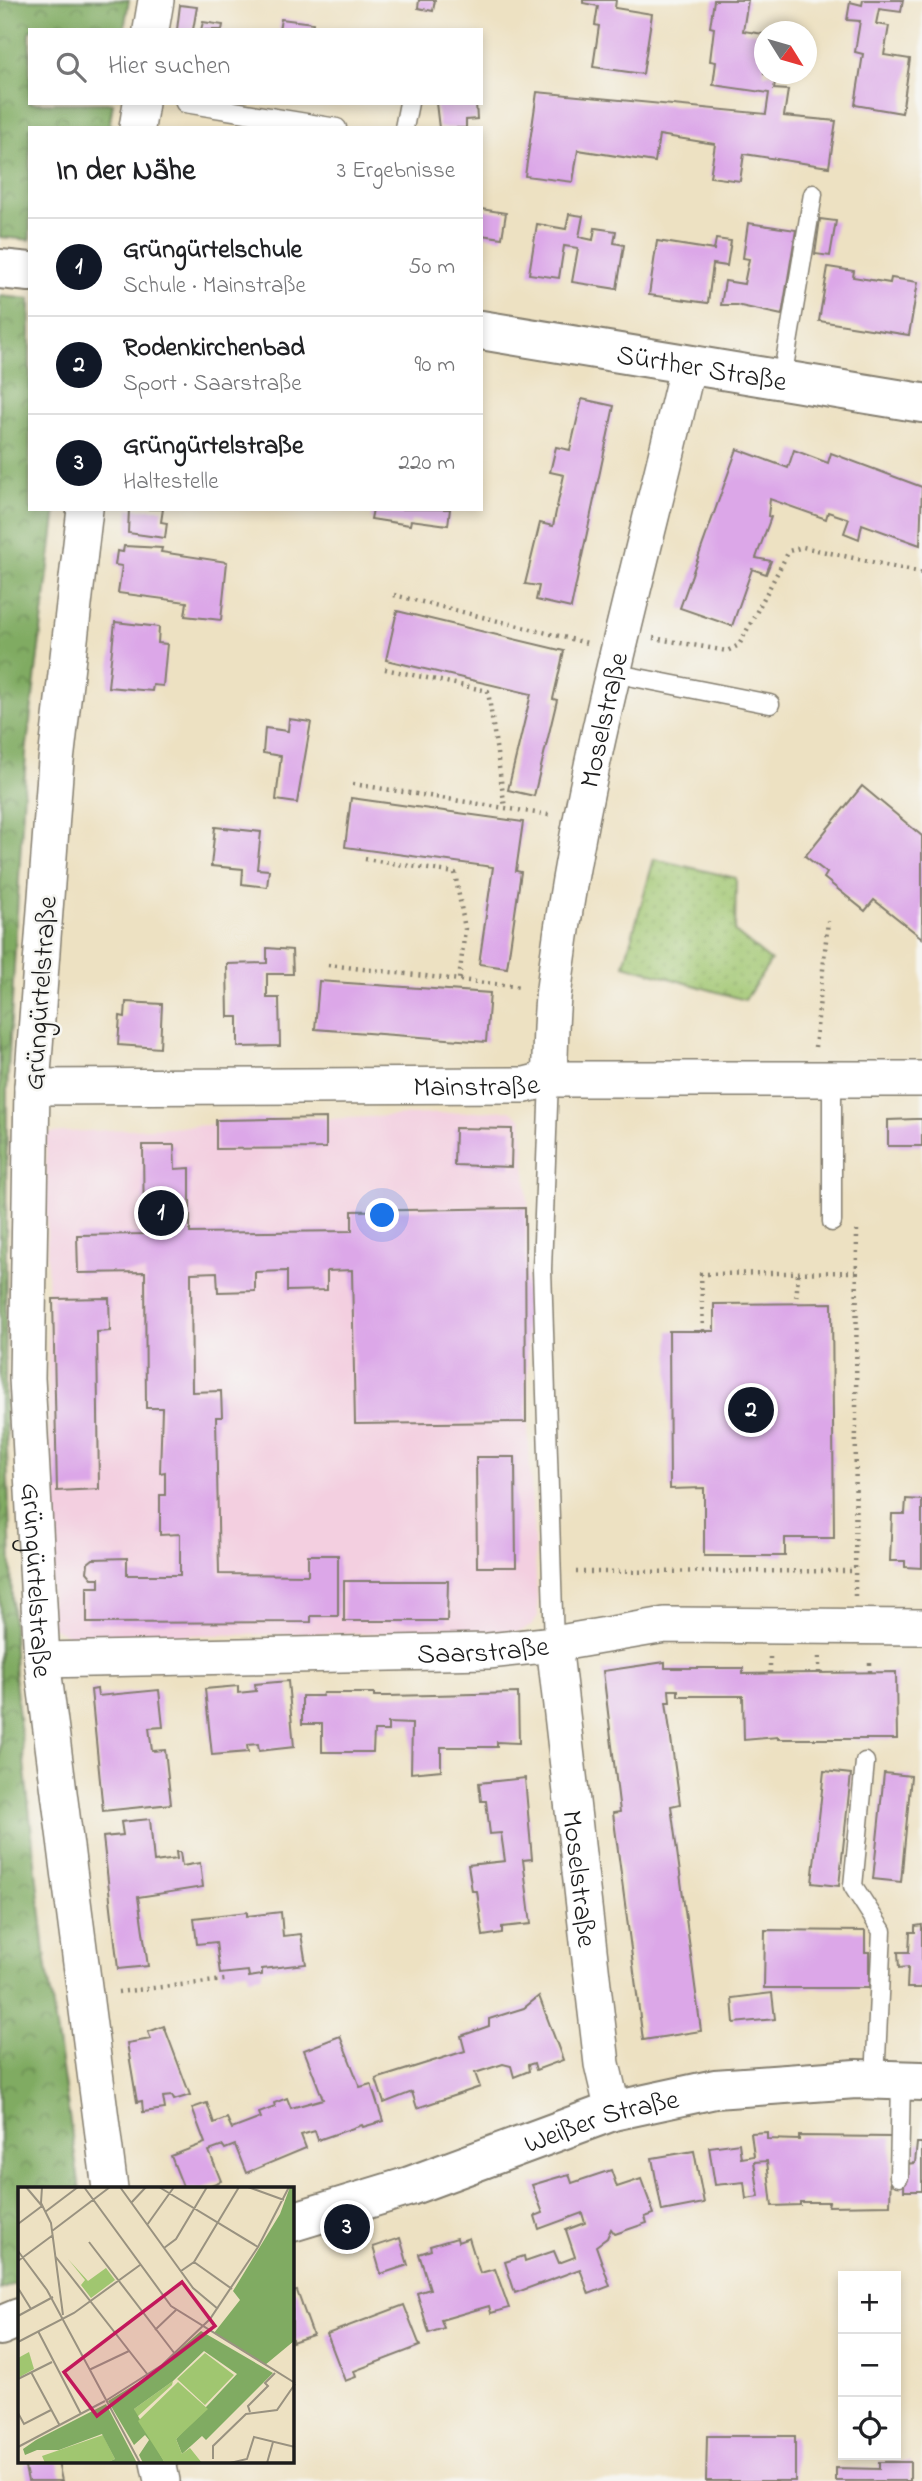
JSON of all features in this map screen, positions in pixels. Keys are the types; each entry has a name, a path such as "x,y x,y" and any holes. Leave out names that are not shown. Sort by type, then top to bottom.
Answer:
{"street":[{"path":"151,28 156,0"},
{"path":"137,126 141,105"},
{"path":"0,269 28,272"},
{"name":"Sürther Straße","path":"483,330 922,403"},
{"name":"Moselstraße","path":"549,1079 553,990 581,820 617,652 688,364"},
{"name":"Grüngürtelstraße","path":"85,511 56,761 32,1087 27,1378 42,1660 110,2187"},
{"name":"Mainstraße","path":"32,1087 525,1085 549,1079 922,1079"},
{"name":"Saarstraße","path":"42,1660 488,1651 554,1644 665,1625 922,1628"},
{"name":"Moselstraße","path":"554,1644 602,2064 613,2111"},
{"name":"Weißer Straße","path":"294,2221 410,2186 613,2111 715,2089 899,2080"},
{"path":"0,2326 18,2318"}],"lane":[{"path":"197,105 325,126"},
{"path":"404,126 408,105"},
{"path":"782,379 813,194"},
{"path":"617,652 770,704"},
{"path":"549,1079 542,1269 554,1644"},
{"path":"822,1079 832,1222"},
{"path":"865,1762 853,1886 882,1931 899,2080 899,2177"}],"path":[{"path":"394,595 617,652 727,651 739,645 789,551 803,547 922,573"},
{"path":"385,669 488,691 505,808"},
{"path":"353,784 581,820"},
{"path":"365,859 455,873 466,929 459,980"},
{"path":"822,1079 828,921"},
{"path":"328,965 553,990"},
{"path":"855,1627 857,1219"},
{"path":"703,1331 701,1274 856,1272"},
{"path":"796,1304 798,1273"},
{"path":"552,1572 855,1571"},
{"path":"85,1996 225,1980"}],"shaded area":[{"path":"510,1110 522,1119 528,1204 528,1428 538,1616 531,1626 519,1632 68,1636 51,1626 46,1133"}],"green space":[{"path":"0,0 129,0 124,28 28,28 28,105 113,105 109,126 28,126 28,240 0,237"},
{"path":"0,296 28,299 28,511 56,511 26,754 7,1090 5,1395 15,1680 46,1961 80,2187 18,2187 18,2282 0,2290"},
{"path":"654,859 736,878 735,932 771,961 745,1000 624,965"}],"building":[{"path":"419,0 435,0 433,11 418,8"},
{"path":"583,0 616,0 615,8 652,14 643,74 593,67 599,26 595,25 598,6 583,3"},
{"path":"714,0 748,0 743,31 754,33 754,84 775,84 774,89 788,90 784,116 836,121 829,167 744,154 740,181 710,177 715,144 659,135 655,162 578,150 573,182 525,176 537,92 766,114 769,93 713,85 716,62 710,61 714,28 710,27"},
{"path":"863,0 903,0 901,12 879,9 876,24 889,26 884,55 910,59 902,113 855,105 863,54 855,52 860,21 847,20 850,2 862,5"},
{"path":"180,5 197,7 193,28 177,28"},
{"path":"281,19 313,23 312,28 279,28"},
{"path":"203,22 223,25 222,28 202,28"},
{"path":"436,105 476,105 477,119 466,120 466,126 439,126"},
{"path":"483,209 506,213 502,238 483,235"},
{"path":"569,214 583,216 579,237 593,240 595,228 616,231 614,243 624,245 617,289 572,282 578,248 564,246 559,278 529,274 537,224 566,229"},
{"path":"820,219 836,221 830,256 815,254"},
{"path":"748,223 796,230 782,315 736,305 721,305 725,281 744,284 749,259 743,258"},
{"path":"716,239 731,241 727,266 713,264 708,303 649,295 657,241 714,250"},
{"path":"828,267 854,271 853,277 890,283 891,278 918,282 909,335 819,321"},
{"path":"582,399 614,406 571,608 536,600 539,586 525,584 540,523 553,526 564,475 550,472 556,447 570,450"},
{"path":"737,449 788,468 794,450 828,463 831,453 922,487 920,545 862,524 859,539 844,533 849,519 828,512 826,519 770,499 768,516 771,517 756,558 771,561 766,574 752,569 732,626 680,608"},
{"path":"129,511 163,511 161,522 167,523 165,538 128,533"},
{"path":"373,511 450,511 448,525 411,520 410,525 371,519"},
{"path":"124,546 162,548 161,552 227,562 221,620 185,616 187,602 118,593 122,566 115,565 117,551 123,552"},
{"path":"397,611 564,651 553,699 557,700 534,796 508,790 531,694 386,660"},
{"path":"115,622 159,627 158,643 167,644 163,686 153,685 152,691 108,687"},
{"path":"289,719 311,722 297,803 276,800 281,756 263,753 265,728 288,731"},
{"path":"862,786 922,836 922,938 874,900 865,911 824,878 827,873 805,856"},
{"path":"351,798 523,822 516,871 521,872 507,968 479,964 493,867 345,847"},
{"path":"215,827 261,832 257,869 269,870 267,887 242,884 243,869 211,866"},
{"path":"267,948 292,950 293,974 267,974 267,998 279,998 280,1046 238,1047 238,1017 228,1017 227,964 267,963"},
{"path":"319,981 490,993 486,1042 315,1029"},
{"path":"126,1002 162,1004 160,1048 118,1045 120,1016 125,1017"},
{"path":"326,1118 326,1148 216,1149 216,1120"},
{"path":"922,1119 922,1146 888,1146 888,1120"},
{"path":"455,1128 512,1129 511,1167 454,1165"},
{"path":"143,1145 174,1145 175,1169 190,1168 190,1233 352,1231 352,1211 525,1208 526,1422 355,1424 352,1270 327,1271 327,1290 287,1291 287,1271 255,1272 255,1291 218,1292 217,1272 191,1273 192,1392 221,1391 222,1417 216,1417 219,1574 308,1575 308,1555 338,1555 338,1616 311,1616 311,1622 87,1623 87,1587 99,1587 99,1578 92,1578 87,1572 88,1563 93,1559 127,1558 127,1575 180,1575 180,1534 160,1535 160,1495 165,1495 165,1472 160,1473 162,1408 146,1408 145,1272 78,1273 77,1235 144,1234"},
{"path":"109,1298 110,1331 97,1332 99,1489 57,1491 53,1299"},
{"path":"832,1303 834,1538 785,1538 785,1556 704,1556 704,1488 670,1489 669,1331 714,1331 714,1304"},
{"path":"476,1457 515,1457 516,1567 477,1567"},
{"path":"906,1499 922,1500 922,1568 905,1567 905,1561 890,1561 892,1514 905,1514"},
{"path":"344,1581 448,1581 447,1621 344,1621"},
{"path":"665,1662 665,1668 743,1668 743,1674 896,1672 897,1739 778,1737 744,1740 743,1696 678,1696 678,1690 669,1690 670,1702 666,1702 680,1804 671,1806 701,2031 643,2040 613,1813 620,1812 603,1671"},
{"path":"288,1681 294,1747 259,1751 258,1744 247,1745 248,1752 212,1755 205,1689 238,1686 238,1693 256,1691 255,1684"},
{"path":"97,1689 98,1696 159,1690 163,1727 149,1728 152,1751 165,1750 171,1804 103,1811 91,1690"},
{"path":"323,1693 374,1693 374,1696 388,1696 518,1693 519,1743 497,1742 497,1747 441,1747 441,1770 411,1773 412,1724 388,1723 388,1731 374,1731 373,1752 322,1752 322,1724 302,1724 302,1696 322,1696"},
{"path":"824,1771 851,1774 839,1886 812,1883"},
{"path":"884,1773 911,1776 901,1882 873,1879"},
{"path":"525,1778 532,1859 523,1860 531,1924 502,1927 502,1933 483,1936 477,1891 472,1891 468,1865 505,1861 501,1833 490,1834 486,1801 481,1801 479,1783"},
{"path":"150,1819 154,1862 177,1859 176,1852 180,1852 182,1866 200,1863 203,1887 138,1897 148,1966 118,1969 103,1837 123,1835 121,1822"},
{"path":"247,1912 247,1916 281,1912 283,1936 301,1934 306,1964 262,1969 262,1975 249,1977 248,1971 220,1974 216,1942 197,1944 194,1918"},
{"path":"922,1925 922,1988 907,1988 908,1967 899,1968 898,1952 909,1952 910,1932 915,1932 915,1926"},
{"path":"765,1930 865,1931 865,1952 869,1952 869,1988 764,1988"},
{"path":"772,1993 775,2019 734,2023 732,1998"},
{"path":"539,1996 563,2060 536,2070 534,2063 528,2065 529,2071 514,2077 511,2066 503,2064 475,2073 480,2087 417,2108 412,2092 384,2103 376,2079 465,2051 461,2036 489,2026 489,2019 524,2008"},
{"path":"164,2026 190,2095 174,2100 172,2096 163,2097 165,2109 143,2112 142,2101 137,2102 127,2043 151,2039 148,2032"},
{"path":"340,2036 360,2087 371,2084 383,2121 318,2140 315,2131 301,2135 306,2148 246,2173 235,2145 225,2149 223,2146 209,2151 221,2181 206,2187 183,2187 171,2156 205,2143 192,2108 207,2103 214,2123 227,2118 232,2129 261,2118 259,2113 275,2107 274,2103 287,2098 291,2108 323,2099 304,2050"},
{"path":"767,2132 767,2139 799,2140 799,2136 892,2137 890,2205 828,2206 829,2202 800,2202 800,2205 772,2206 767,2161 754,2162 759,2197 746,2199 744,2182 715,2185 709,2147 739,2143 741,2158 754,2156 751,2133"},
{"path":"917,2143 922,2143 922,2191 904,2191 905,2164 915,2163"},
{"path":"694,2151 704,2203 662,2211 652,2158"},
{"path":"611,2170 617,2187 641,2179 654,2214 645,2217 647,2223 615,2234 611,2229 607,2238 596,2246 610,2286 589,2294 580,2269 515,2293 505,2262 524,2256 525,2261 554,2251 559,2263 575,2257 566,2230 585,2223 582,2213 539,2229 535,2216 543,2213 532,2185 569,2174 572,2183"},
{"path":"400,2238 408,2265 381,2274 373,2247"},
{"path":"457,2238 458,2242 469,2238 480,2273 495,2269 509,2308 491,2313 489,2306 441,2320 444,2328 429,2333 417,2293 430,2289 419,2254 431,2250 430,2246"},
{"path":"297,2291 313,2335 294,2341 294,2292"},
{"path":"404,2305 420,2346 354,2371 356,2377 345,2381 327,2334"},
{"path":"707,2436 795,2436 795,2481 706,2481"},
{"path":"879,2462 910,2462 910,2481 836,2481 836,2468 879,2469"},
{"path":"24,2464 58,2464 62,2481 28,2481"}],"place":[{"name":"Grüngürtelschule","path":"161,1213"},
{"name":"Rodenkirchenbad","path":"751,1410"},
{"name":"Grüngürtelstraße","path":"347,2227"}]}
